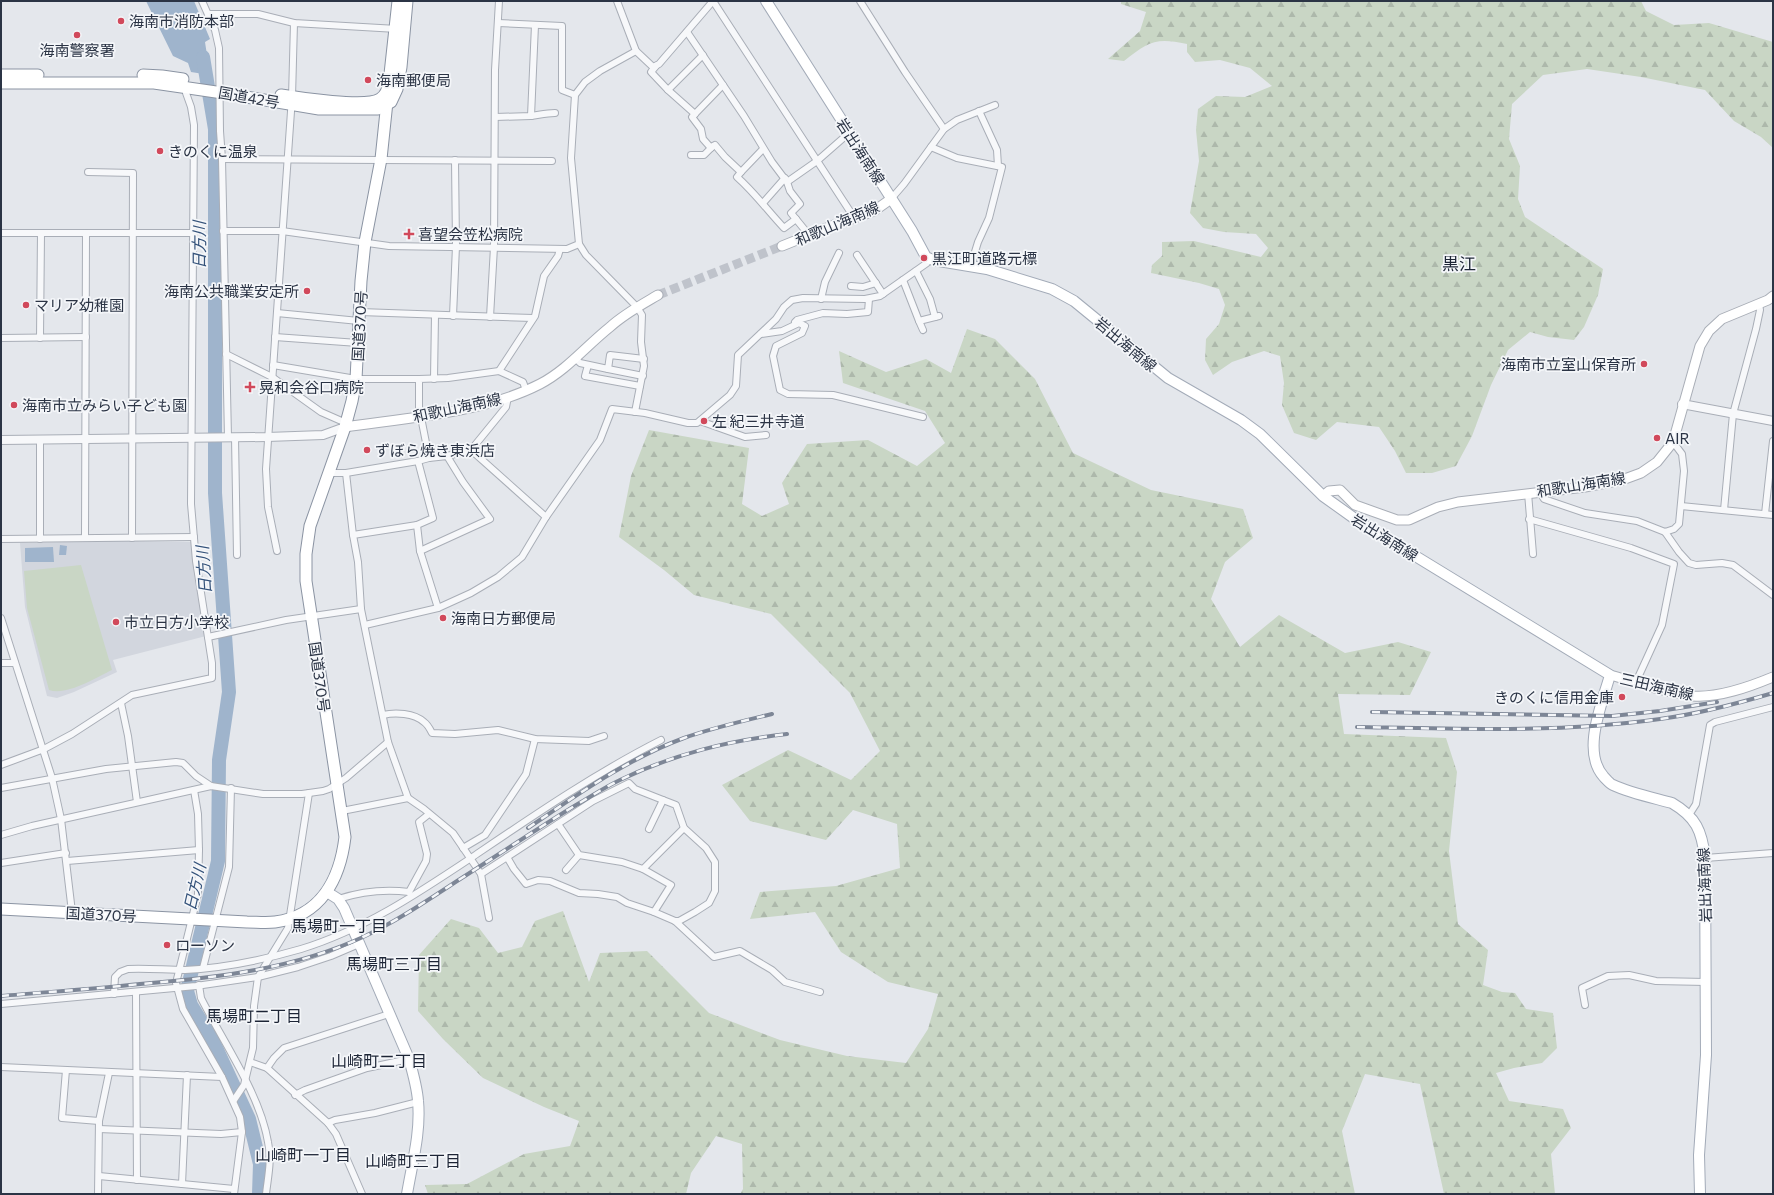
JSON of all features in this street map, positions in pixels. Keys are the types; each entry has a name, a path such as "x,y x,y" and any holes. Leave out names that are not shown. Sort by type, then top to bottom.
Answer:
{"highway":[{"name":"国道42号","path":"398,1 400,30"},
{"name":"国道42号","path":"291,101 371,102 383,97 394,83 400,30 407,1"},
{"name":"国道42号","path":"1,75 155,75 188,83 291,101 319,109 364,110 378,109 387,105"},
{"name":"国道42号","path":"1,83 188,83"},
{"name":"国道370号","path":"1,909 275,922 290,918 314,905 328,892 343,856 345,837 306,581 306,554 310,526 346,425 356,379 365,242 382,159 387,105 394,83"},
{"name":"国道370号","path":"385,132 396,99 394,83"},
{"name":"国道370号","path":"364,110 381,114 384,120 385,132"}],"main road":[{"name":"岩出海南線","path":"766,1 892,199 926,257 929,259 971,265 1052,289 1074,301 1168,378 1241,420 1260,434 1323,496 1358,521 1610,675 1594,736 1593,751 1599,769 1612,785 1672,803 1689,815 1695,822 1704,844 1706,1055 1699,1155 1700,1194"},
{"name":"和歌山海南線","path":"782,246 834,225 874,212 892,199"},
{"name":"和歌山海南線","path":"346,425 421,416 484,405 526,390 540,384 570,364 609,327 658,295"},
{"name":"和歌山海南線","path":"1323,496 1329,491 1340,490 1356,504 1368,510 1397,520 1409,520 1438,507 1458,502 1539,491 1585,487 1622,480 1641,473 1657,462 1673,442 1682,404 1700,346 1709,331 1722,319 1759,304 1773,296"},
{"name":"三田海南線","path":"1610,675 1680,694 1695,696 1727,692 1773,678"},
{"path":"328,892 338,899 344,908 409,1059 415,1082 418,1102 416,1141 406,1194"}],"street":[{"path":"202,1 218,40 218,88 222,159 229,437 237,555"},
{"path":"490,317 494,247 494,116 499,1"},
{"path":"616,1 636,51 653,67 656,66"},
{"path":"695,114 668,90 651,72 713,1 854,219"},
{"path":"860,1 905,72 944,129"},
{"path":"208,14 258,14 294,23 400,30"},
{"path":"277,551 268,508 266,469 291,101 294,23"},
{"path":"498,23 562,26 562,90 575,95"},
{"path":"531,116 534,25"},
{"path":"687,32 703,54 763,149 786,180 790,191 800,204 791,213 810,235"},
{"path":"635,412 643,376 644,359 641,342 642,315 638,307 586,255 579,244 571,158 575,95 585,82 600,70 636,51"},
{"path":"668,90 703,54"},
{"path":"1,765 44,749 72,734 132,695 212,678 211,637 194,538 191,504 193,437 192,233 194,125 191,107 186,93 188,83"},
{"path":"723,85 692,117 702,129 703,139 713,146 741,172"},
{"path":"892,199 944,129 957,120 995,105"},
{"path":"979,111 996,150 998,166"},
{"path":"494,116 539,116 545,112 555,113"},
{"path":"763,203 786,180 817,161 849,133"},
{"path":"691,155 704,155 713,146"},
{"path":"931,147 961,159 1002,167 990,218 978,242 971,265"},
{"path":"763,149 737,177 763,203 769,213 784,228 796,219"},
{"path":"222,159 552,161"},
{"path":"453,316 456,246 455,160"},
{"path":"88,172 132,173 132,538"},
{"path":"223,231 282,231 389,246 567,249 579,244"},
{"path":"1,233 192,233"},
{"path":"40,338 41,233"},
{"path":"85,538 86,233"},
{"path":"499,371 532,318 535,316 544,276 558,256 560,249"},
{"path":"821,299 825,282 839,253"},
{"path":"857,255 883,294"},
{"path":"365,625 438,608 471,593 498,576 522,557 546,517 600,440 612,409 635,412 688,423 697,423 730,395 736,386 738,355 776,319 784,307 792,300 869,299 883,294 927,263 929,259"},
{"path":"916,271 937,317 919,321"},
{"path":"903,280 923,330"},
{"path":"851,286 863,286 876,283"},
{"path":"791,326 797,320 823,313 847,314 868,312 869,299"},
{"path":"1724,510 1733,414 1756,329 1760,310 1759,304"},
{"path":"277,313 359,316 435,315 532,318"},
{"path":"434,379 435,315"},
{"path":"761,334 782,331 799,323 805,326 802,333 776,346 773,356 780,390 788,394 833,395 923,417"},
{"path":"1,338 86,337"},
{"path":"275,337 358,343"},
{"path":"226,354 272,377 321,412 346,425"},
{"path":"608,369 610,355 644,359"},
{"path":"576,359 580,363 643,376"},
{"path":"273,365 356,379 419,380 478,375 493,370 499,371 523,382 526,390"},
{"path":"588,365 585,376 640,386"},
{"path":"419,380 421,416 429,458"},
{"path":"328,473 346,473 447,456 471,450 506,407 508,396"},
{"path":"1682,404 1773,421"},
{"path":"700,421 745,437 766,435"},
{"path":"1,440 323,435 346,425"},
{"path":"40,440 40,539"},
{"path":"1765,514 1773,441"},
{"path":"1666,532 1674,529 1679,524 1684,471 1682,454 1673,442"},
{"path":"471,450 546,517"},
{"path":"420,551 490,519 463,482 447,456"},
{"path":"353,535 417,525 433,518 418,461"},
{"path":"346,473 353,535 358,562 361,608 388,742 408,798 452,833 481,874 489,918"},
{"path":"1539,491 1544,499 1585,513 1638,521 1666,532 1679,552 1689,562 1696,565 1722,563 1733,565 1773,594"},
{"path":"1528,493 1533,554"},
{"path":"1681,506 1773,515"},
{"path":"1529,519 1631,548 1674,564 1662,625 1636,682"},
{"path":"417,525 420,551 438,608"},
{"path":"1,539 194,538"},
{"path":"211,637 311,616 361,608"},
{"path":"1,618 52,778 61,819 72,912"},
{"path":"1,663 15,663"},
{"path":"121,703 137,802"},
{"path":"1689,815 1696,804 1710,725 1715,722 1773,707"},
{"path":"383,715 394,712 415,717 425,722 432,733 455,734 498,730 535,739 589,741 604,736"},
{"path":"463,848 485,834 526,774 535,739"},
{"path":"114,994 115,976 120,972 138,968 181,970 245,963 319,943 353,929 470,858 589,780 661,740"},
{"path":"1,835 61,819 212,786 263,794 309,793 329,789 346,778 388,742"},
{"path":"1,788 52,778 132,766 183,763 196,776 212,786"},
{"path":"481,874 593,801 629,783 635,789 676,805 684,828 706,848 715,862 714,891 709,903 696,912 679,921 675,921"},
{"path":"200,968 228,867 231,788"},
{"path":"99,1176 182,1184 234,1191 242,1132 240,1117 235,1099 183,1009 179,987 181,970 195,919 198,894 198,814 194,790"},
{"path":"235,1099 245,1083 253,1048 254,1006 258,977 288,928 309,793"},
{"path":"342,811 408,798"},
{"path":"649,829 663,800"},
{"path":"410,895 426,861 427,854 419,822 430,814"},
{"path":"558,824 579,855 622,862 643,869 671,885 654,912"},
{"path":"643,869 684,828"},
{"path":"67,860 199,850"},
{"path":"1,863 66,853"},
{"path":"1705,858 1773,853"},
{"path":"566,870 579,855"},
{"path":"507,857 526,884 538,880 550,881 579,893 617,897 627,904 654,912 675,921 714,957 740,951 772,970 785,982 820,992"},
{"path":"338,899 349,896 394,890 410,895"},
{"path":"1,1004 197,986 258,977 298,967 331,956 359,944"},
{"path":"1585,1005 1582,988 1608,976 1629,975 1656,981 1706,982"},
{"path":"197,986 201,998 261,1116 268,1142 270,1161 266,1194"},
{"path":"136,992 137,1180"},
{"path":"267,1068 284,1048 389,1014"},
{"path":"295,1095 367,1068 409,1059"},
{"path":"250,1062 267,1068 295,1095 314,1109 328,1123 336,1134 362,1194"},
{"path":"1,1067 222,1077"},
{"path":"66,1070 62,1118 99,1121"},
{"path":"98,1194 99,1121 109,1073"},
{"path":"182,1184 187,1075"},
{"path":"328,1123 335,1120 374,1113 418,1102"},
{"path":"99,1129 184,1131 221,1134 242,1132"}],"shaded area":[{"name":"市立日方小学校","path":"111,541 191,542 206,636 113,660 117,672 74,692 57,698 47,696 25,607 20,543"}],"green space":[{"path":"1121,1 1641,1 1646,11 1674,25 1709,23 1773,42 1773,148 1761,137 1734,121 1705,90 1641,77 1587,69 1543,75 1512,104 1509,139 1520,166 1518,199 1525,217 1603,269 1598,295 1584,327 1574,340 1548,337 1530,332 1508,350 1491,385 1472,436 1456,466 1432,473 1406,473 1395,451 1379,427 1337,422 1316,440 1294,433 1282,405 1284,383 1280,356 1264,351 1232,362 1213,375 1205,360 1206,339 1219,324 1225,305 1219,289 1199,283 1151,273 1152,265 1162,256 1162,242 1194,241 1261,257 1268,248 1256,234 1224,232 1203,228 1190,213 1199,161 1196,130 1198,109 1216,96 1245,97 1272,86 1250,68 1220,60 1195,62 1187,52 1187,44 1176,42 1159,41 1146,45 1124,61 1108,59 1140,31 1146,12 1121,4"},
{"path":"967,329 995,339 1035,379 1073,453 1151,490 1243,509 1253,538 1225,562 1211,599 1240,647 1279,615 1345,653 1398,642 1431,652 1410,695 1338,694 1344,734 1446,738 1457,772 1449,851 1458,924 1488,950 1483,985 1502,992 1515,993 1526,1009 1553,1013 1557,1048 1542,1063 1496,1073 1509,1101 1563,1109 1571,1128 1551,1154 1555,1194 1444,1194 1420,1084 1365,1074 1342,1131 1355,1194 740,1194 743,1189 742,1144 716,1136 691,1173 686,1194 428,1194 425,1185 467,1184 524,1154 570,1146 579,1121 544,1107 483,1078 443,1039 418,1011 419,955 451,919 479,928 498,953 522,947 535,921 563,911 589,982 600,953 647,951 709,1013 780,1040 847,1056 906,1063 928,1029 938,994 888,982 841,952 815,912 750,919 760,892 836,886 900,868 897,824 853,810 826,840 750,821 722,785 788,750 851,780 880,751 850,693 771,614 694,595 664,570 619,537 631,476 649,430 749,448 742,504 762,516 789,504 782,483 807,444 868,440 917,466 945,443 925,411 843,383 839,351 886,372 926,359 951,373"},
{"path":"81,565 112,670 81,685 64,691 49,690 27,608 24,571"}],"water":[{"path":"146,1 194,1 210,39 205,42 210,75 191,72 188,63 173,56"},
{"path":"60,545 67,546 66,555 59,555"},
{"path":"53,547 54,562 25,562 25,548"}],"waterway":[{"name":"日方川","path":"203,57 215,129 215,493 229,692 219,760 218,861 187,991 191,1005 212,1039 249,1119 260,1164 259,1194"}],"tunnel":[{"path":"658,295 782,246"}],"railway":[{"path":"1357,727 1509,729 1623,723 1688,714 1731,705 1773,693"},
{"path":"1372,712 1612,716 1660,711 1717,702"},
{"path":"528,828 603,778 642,756 684,738 705,731 772,714"},
{"path":"1,996 197,979 254,970 310,957 363,937 398,918 561,814 620,780 660,763 701,750 743,740 787,734"}],"place":[{"name":"海南市消防本部","path":"121,21"},
{"name":"海南警察署","path":"77,35"},
{"name":"海南郵便局","path":"368,80"},
{"name":"きのくに温泉","path":"160,151"},
{"name":"喜望会笠松病院","path":"409,234"},
{"name":"黒江町道路元標","path":"924,258"},
{"name":"海南公共職業安定所","path":"307,291"},
{"name":"マリア幼稚園","path":"26,305"},
{"name":"海南市立室山保育所","path":"1644,364"},
{"name":"晃和会谷口病院","path":"250,387"},
{"name":"海南市立みらい子ども園","path":"14,405"},
{"name":"左 紀三井寺道","path":"704,421"},
{"name":"AIR","path":"1657,438"},
{"name":"ずぼら焼き東浜店","path":"367,450"},
{"name":"海南日方郵便局","path":"443,618"},
{"name":"市立日方小学校","path":"116,622"},
{"name":"きのくに信用金庫","path":"1622,697"},
{"name":"ローソン","path":"167,945"}],"district":[{"name":"黒江","path":"1459,263"},
{"name":"馬場町一丁目","path":"339,925"},
{"name":"馬場町三丁目","path":"394,963"},
{"name":"馬場町二丁目","path":"254,1015"},
{"name":"山崎町二丁目","path":"379,1060"},
{"name":"山崎町一丁目","path":"303,1154"},
{"name":"山崎町三丁目","path":"413,1160"}]}
